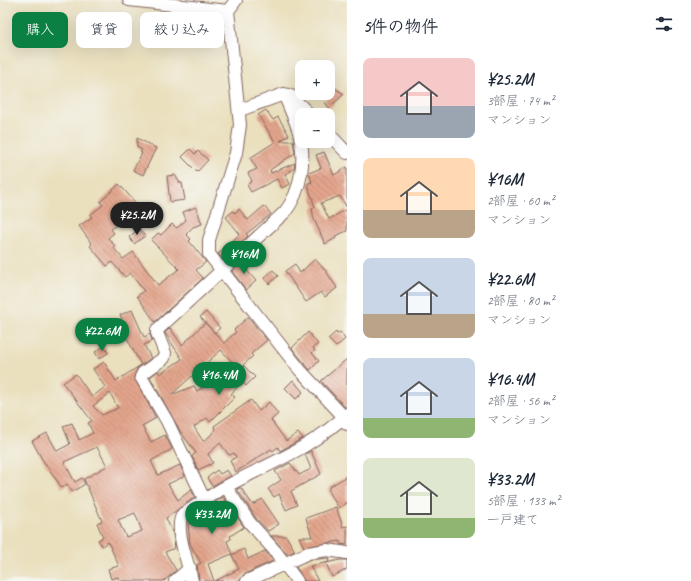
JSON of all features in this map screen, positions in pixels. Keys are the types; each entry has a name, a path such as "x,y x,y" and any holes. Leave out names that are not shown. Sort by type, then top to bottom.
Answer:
{"street":[{"path":"129,0 228,11"},
{"path":"192,581 180,530 179,519 183,514 226,487 302,449 346,418 300,370 209,254 209,240 236,153 240,125 240,110 228,11 236,0"},
{"path":"240,110 284,94 291,96 303,108"},
{"path":"205,501 167,421 141,377 143,373 164,358 165,353 157,334 157,330 285,212 293,202 298,187 303,157 299,132 284,94"},
{"path":"335,140 347,153"},
{"path":"226,487 250,523 285,563 297,581"},
{"path":"247,581 308,553 327,550 347,552"},
{"path":"175,581 190,568"}],"building":[{"path":"335,88 344,94 329,108 324,101 335,100"},
{"path":"266,110 273,120 278,117 289,135 280,141 293,141 295,153 270,170 271,173 295,163 294,169 285,174 290,184 282,188 277,179 251,192 247,185 252,181 248,173 257,169 250,158 275,142 258,115"},
{"path":"137,138 156,148 143,175 133,170 142,153 140,152 142,150 137,147"},
{"path":"190,149 195,154 198,151 208,160 197,172 182,157"},
{"path":"324,152 334,175 347,167 347,208 340,196 321,203 329,219 347,209 347,231 335,236 336,238 325,244 314,219 312,209 315,207 308,186 308,183 312,182 309,173 321,168 316,155"},
{"path":"175,175 180,183 182,183 185,200 170,202 167,176"},
{"path":"119,184 140,208 111,229 114,233 108,238 123,259 133,252 158,285 179,269 151,240 158,233 161,235 172,224 177,228 186,220 183,212 196,207 202,224 193,227 186,234 191,239 189,241 206,262 196,270 203,278 155,322 137,296 144,291 130,273 125,277 112,262 107,266 90,246 92,244 79,226 92,217 90,215 103,205 100,202"},
{"path":"264,206 271,214 246,234 248,236 223,259 218,254 240,234 226,217 233,211 235,213 239,209 248,220"},
{"path":"139,229 145,236 134,244 129,237"},
{"path":"245,259 248,264 244,267 256,281 246,290 232,271"},
{"path":"315,259 326,271 337,288 325,297 321,292 306,302 285,271 295,264 300,273"},
{"path":"273,270 278,276 269,284 264,278"},
{"path":"132,310 144,337 150,334 152,341 144,345 151,358 141,365 118,321 122,319 120,315"},
{"path":"206,312 220,328 215,333 200,317"},
{"path":"248,317 267,340 251,354 253,356 243,365 255,377 246,386 242,382 231,394 235,397 210,422 207,418 194,427 203,441 210,436 215,429 214,426 251,400 259,411 269,402 278,414 271,420 286,441 298,433 303,438 280,451 278,447 273,451 271,449 236,472 230,461 236,457 234,453 229,455 220,443 208,454 213,463 198,470 192,456 196,453 180,431 150,377 158,371 160,374 182,359 165,333 170,328 182,345 205,323 224,343 236,332 234,330","holes":["221,350 237,367 225,378 222,375 208,380 210,383 197,391 194,386 171,395"]},
{"path":"308,332 318,344 313,348 315,350 312,353 319,361 310,370 292,348"},
{"path":"336,332 337,334 340,332 345,339 336,347 328,339"},
{"path":"104,346 108,353 99,359 95,352"},
{"path":"347,359 347,407 345,407 321,381"},
{"path":"104,362 116,381 138,367 134,377 156,418 142,426 151,442 165,435 172,449 151,461 158,475 180,465 185,476 168,484 178,500 191,490 195,497 166,518 173,534 175,548 165,552 176,570 164,581 120,581 118,577 111,579 108,569 119,566 108,542 102,546 98,540 103,537 97,523 102,521 84,479 107,466 97,447 64,462 75,482 82,478 85,484 72,492 67,484 62,488 42,459 32,441 47,433 57,451 70,444 63,426 72,423 79,440 93,433 88,423 92,421 63,383 76,374 92,397 105,387 93,369","holes":["110,393 118,408 102,415 93,406","135,513 142,531 126,537 118,520"]},
{"path":"293,380 303,392 296,399 285,388"},
{"path":"311,451 321,474 291,491 297,505 286,510 279,494 274,497 268,489 281,480 275,471 290,463 299,475 311,469 305,454"},
{"path":"217,470 220,474 227,470 231,476 212,486 207,478"},
{"path":"347,476 347,503 339,508 329,493 329,487"},
{"path":"241,488 253,505 262,499 279,524 268,531 256,518 237,489"},
{"path":"223,497 244,527 230,536 231,539 227,541 232,554 208,564 214,581 199,581 197,565 201,563 190,544 188,522 189,519"},
{"path":"336,507 343,527 347,526 347,545 340,544 340,541 304,547 299,537 312,537 306,518"},
{"path":"271,536 286,536 295,551 287,554"},
{"path":"244,549 248,559 265,551 273,561 244,574 240,581 215,581 239,569 232,555"},
{"path":"328,558 329,562 310,566 318,581 304,581 296,567 310,560"},
{"path":"347,560 347,569 332,577 326,563"}]}
